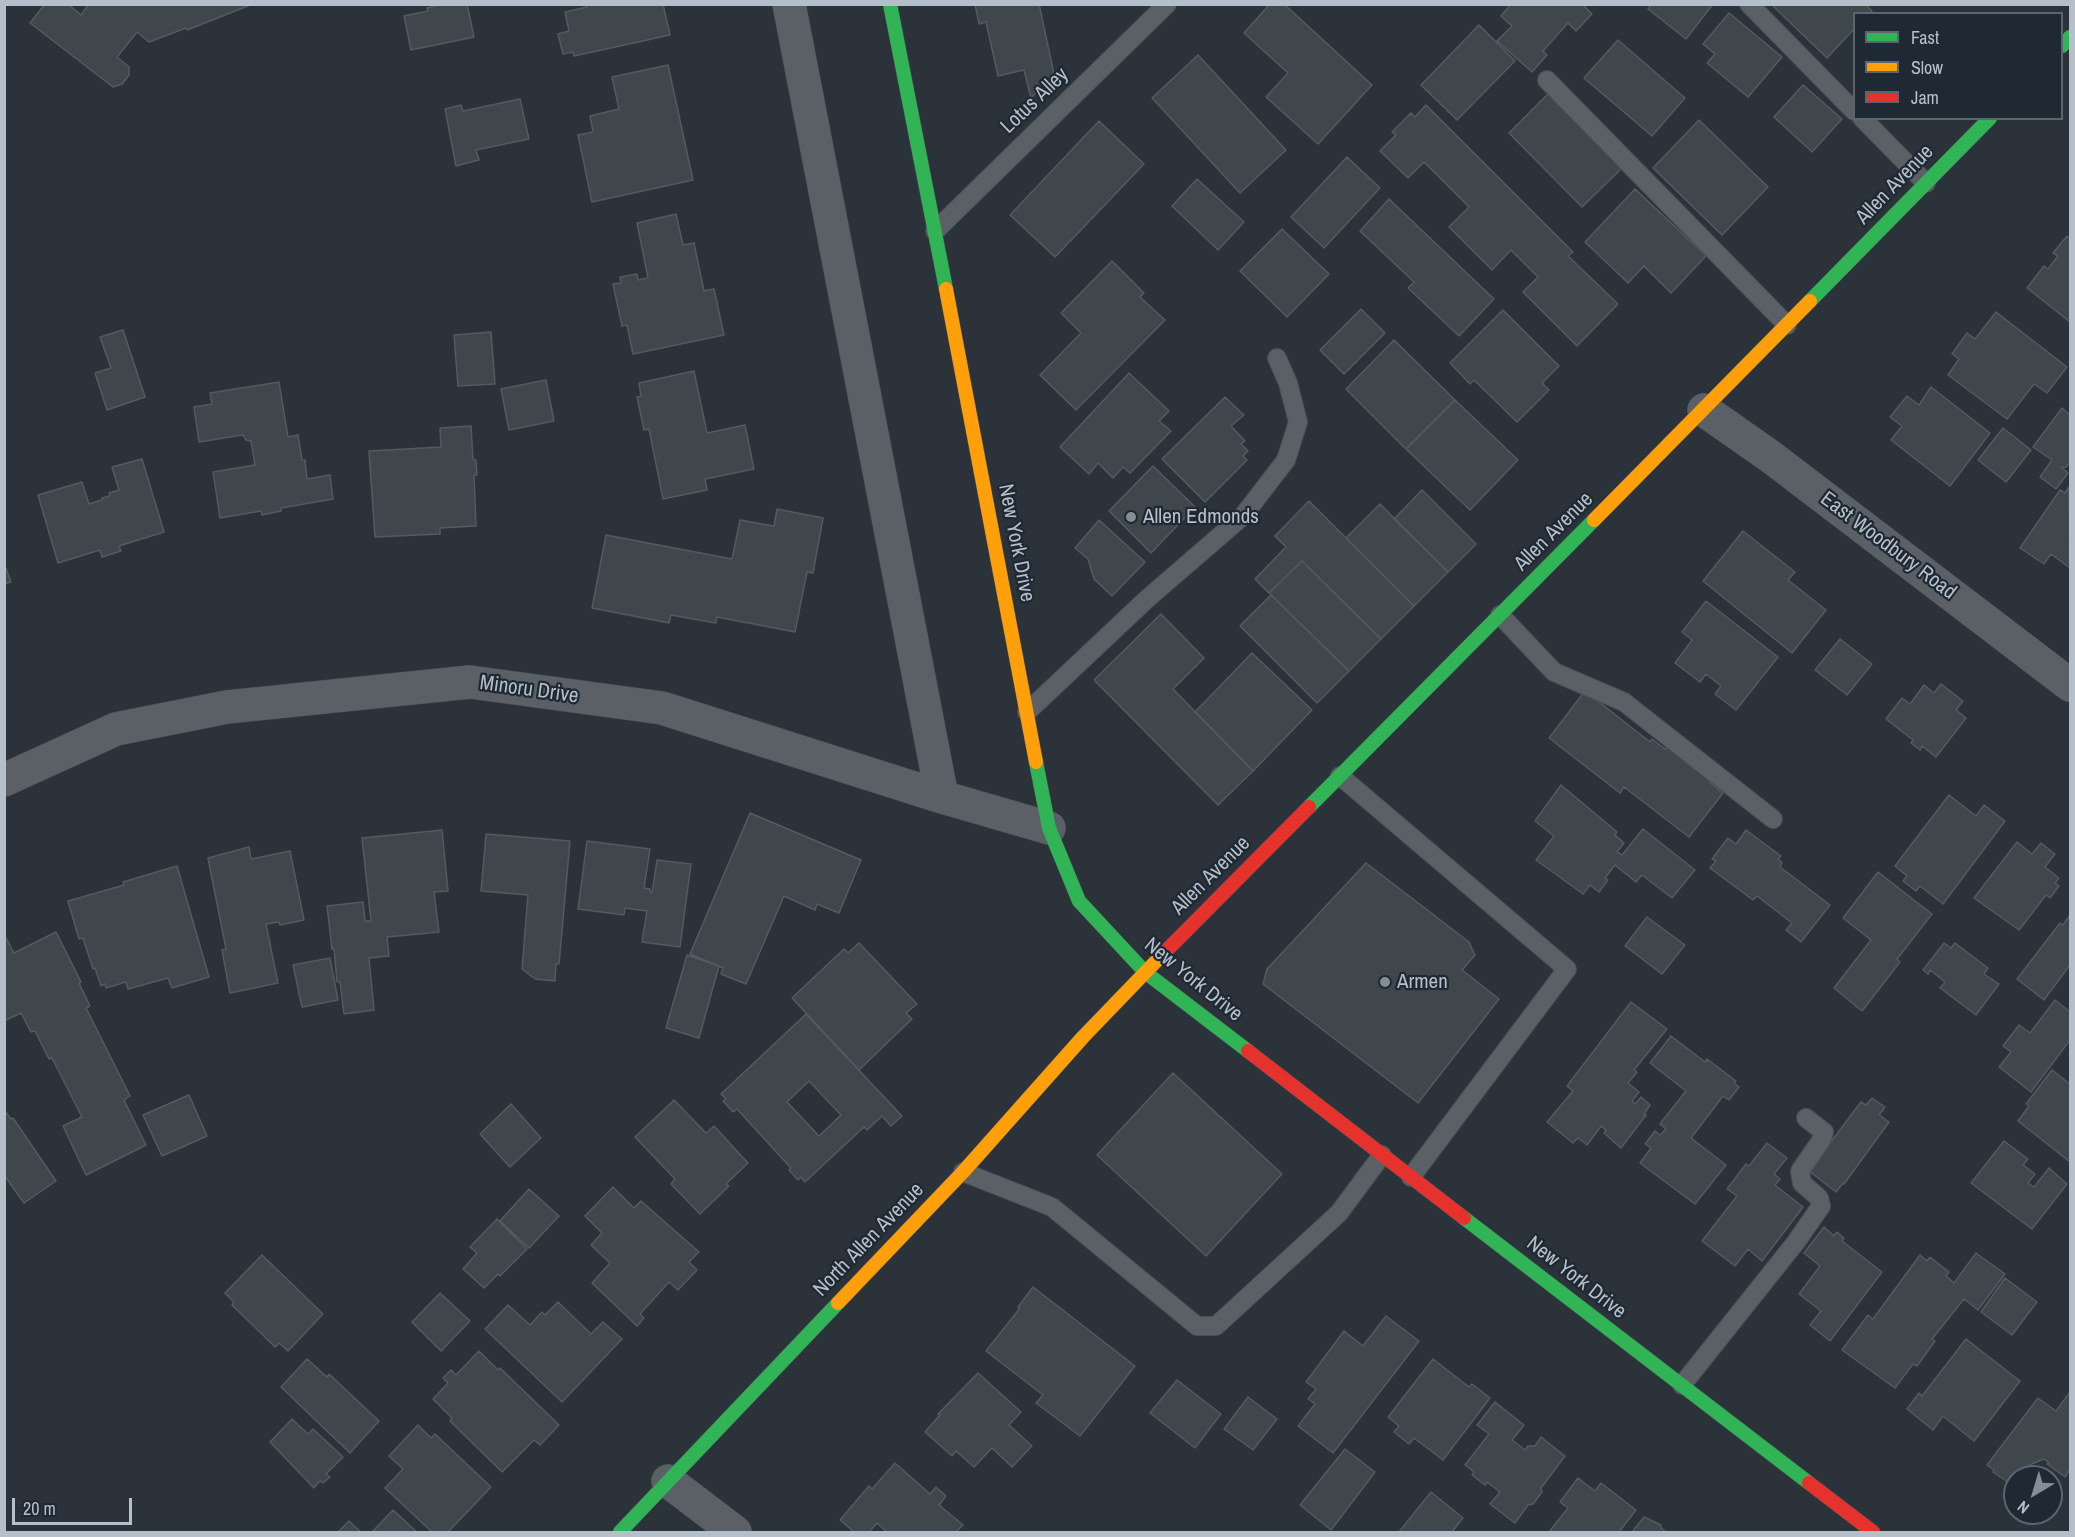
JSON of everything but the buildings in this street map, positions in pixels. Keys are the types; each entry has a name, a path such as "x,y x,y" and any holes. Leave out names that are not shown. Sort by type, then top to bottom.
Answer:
{"street":[{"path":"789,4 942,797"},
{"name":"New York Drive","path":"890,4 1049,828 1079,901 1145,972 1873,1533"},
{"name":"Allen Avenue","path":"1145,972 1704,410 1988,120"},
{"name":"East Woodbury Road","path":"1704,410 1772,457 2070,685"},
{"name":"Minoru Drive","path":"4,780 116,729 227,707 470,682 662,708 942,797 1049,828"},
{"name":"North Allen Avenue","path":"620,1533 963,1172 1083,1037 1145,972"},
{"path":"668,1481 735,1533"}],"lane":[{"name":"Lotus Alley","path":"935,231 1167,4"},
{"path":"1749,4 1853,110"},
{"path":"1547,80 1787,325"},
{"path":"1864,120 1926,183"},
{"path":"1027,712 1148,598 1243,516 1286,460 1298,422 1288,383 1277,358"},
{"path":"1500,615 1554,672 1624,702 1773,819"},
{"path":"1340,776 1567,969 1411,1177"},
{"path":"1682,1385 1796,1242 1821,1206 1820,1198 1802,1183 1800,1171 1822,1139 1824,1132 1806,1118"},
{"path":"963,1172 1052,1207 1197,1326 1216,1326 1339,1213 1383,1155"}],"traffic: fast":[{"path":"890,4 946,289"},
{"path":"2063,45 2070,37"},
{"path":"1810,301 1988,120"},
{"path":"1309,807 1594,520"},
{"path":"1036,762 1049,828 1079,901 1145,972 1248,1051"},
{"path":"1464,1218 1809,1483"},
{"path":"620,1532 838,1303"}],"traffic: slow":[{"path":"946,289 1036,762"},
{"path":"1594,520 1810,301"},
{"path":"838,1303 963,1172 1083,1037 1163,954"}],"traffic: jam":[{"path":"1163,954 1309,807"},
{"path":"1248,1051 1464,1218"},
{"path":"1809,1483 1873,1532"}],"place":[{"name":"Allen Edmonds","path":"1131,517"},
{"name":"Armen","path":"1385,982"}]}
